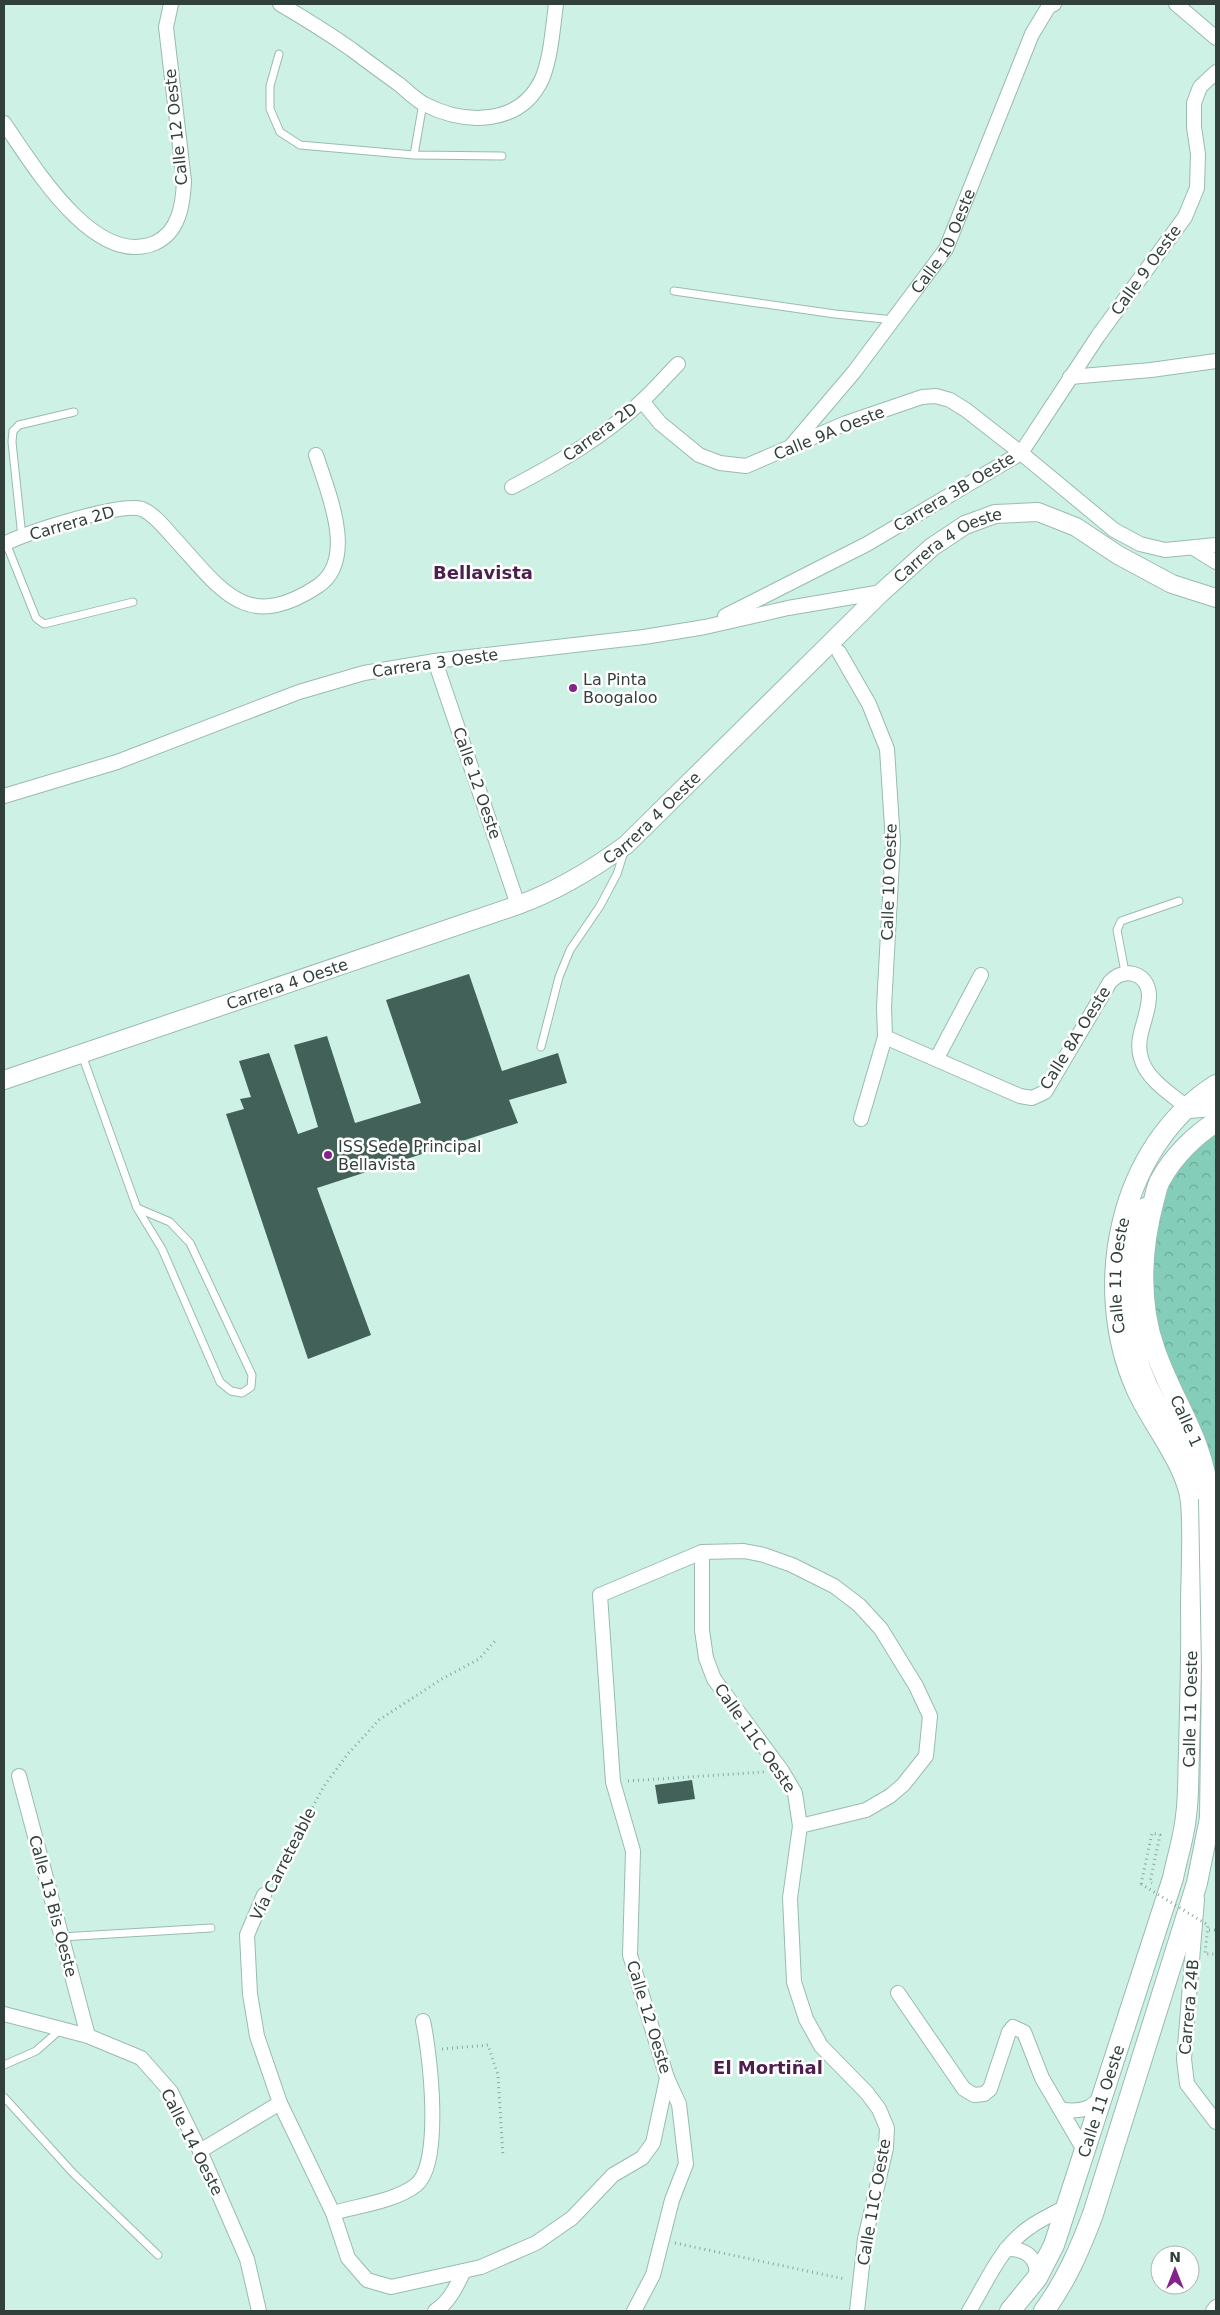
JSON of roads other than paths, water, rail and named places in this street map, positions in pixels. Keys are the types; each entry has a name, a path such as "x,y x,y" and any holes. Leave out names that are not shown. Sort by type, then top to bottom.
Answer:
{"main road":[{"name":"Calle 11 Oeste","path":"1010,2311 1036,2278 1054,2245 1173,1878 1186,1816 1192,1670 1191,1500 1170,1446 1136,1388 1123,1355 1118,1336 1115,1294 1116,1259 1124,1209 1152,1151 1163,1135 1188,1108 1216,1085"},
{"path":"1188,1108 1216,1106"},
{"path":"1160,1180 1183,1151 1216,1122"},
{"name":"Calle 1","path":"1160,1180 1150,1216 1144,1259 1143,1293 1150,1330 1158,1357 1192,1431 1207,1478 1212,1669 1210,1818"},
{"name":"Calle 11 Oeste","path":"1044,2311 1061,2288 1094,2214 1197,1883 1210,1818"}],"street":[{"name":"Calle 12 Oeste","path":"4,123 60,199 82,223 114,243 131,247 150,245 164,238 176,223 183,203 184,181 166,27 171,4"},
{"path":"280,4 340,41 423,103 444,113 470,118 491,118 509,112 529,100 543,78 556,4"},
{"path":"1176,4 1216,38"},
{"name":"Calle 10 Oeste","path":"788,448 854,372 946,249 1032,34 1052,5"},
{"name":"Calle 9 Oeste","path":"1021,452 1070,377 1185,217 1197,188 1198,154 1194,126 1194,103 1200,87 1216,72"},
{"path":"1070,377 1151,370 1216,361"},
{"name":"Carrera 2D","path":"512,487 559,462 642,401 678,364"},
{"name":"Calle 9A Oeste","path":"642,401 660,423 679,440 700,456 720,463 746,466 846,423 922,397 936,396 950,400 1021,452"},
{"name":"Carrera 3B Oeste","path":"705,627 867,544 1021,452 1114,530 1140,544 1165,550 1195,549 1216,545"},
{"name":"Carrera 2D","path":"5,544 84,517 121,508 142,510 162,525 208,574 238,602 260,607 282,605 302,596 323,583 335,566 339,542 333,508 316,455"},
{"name":"Carrera 4 Oeste","path":"4,1080 537,899 595,868 626,845 882,592 932,547 965,525 994,514 1038,512 1076,527 1118,555 1172,584 1216,598"},
{"path":"1195,549 1216,562"},
{"name":"Carrera 3 Oeste","path":"4,796 117,762 299,692 364,673 435,661 586,645 705,627 788,608 882,592"},
{"name":"Calle 10 Oeste","path":"839,652 869,704 887,749 893,842 884,1036 861,1119"},
{"name":"Calle 12 Oeste","path":"435,661 518,905"},
{"name":"Calle 8A Oeste","path":"937,1058 1020,1096 1032,1098 1045,1092 1110,982 1115,976 1125,972 1140,977 1147,985 1149,996 1139,1048 1144,1065 1153,1077 1188,1108"},
{"path":"884,1036 937,1058 981,975"},
{"path":"1160,1180 1140,1214 1132,1259 1129,1293 1131,1334 1136,1353 1154,1398 1187,1451 1216,1523"},
{"path":"1191,1500 1216,1544"},
{"path":"702,1552 744,1551 764,1555 792,1565 834,1586 859,1605 881,1629 916,1686 930,1716 926,1756 903,1785 890,1796 866,1810 800,1826"},
{"name":"Calle 12 Oeste","path":"634,2311 653,2275 672,2200 686,2164 679,2104 667,2078 630,1955 633,1851 613,1782 600,1595 702,1552"},
{"name":"Calle 11C Oeste","path":"702,1552 702,1630 706,1658 714,1679 782,1771 795,1793 800,1826 790,1898 794,1982 806,2018 821,2046 875,2104 887,2128 886,2148 866,2239 857,2311"},
{"name":"Calle 13 Bis Oeste","path":"19,1776 88,2036"},
{"name":"Carrera 24B","path":"1197,1883 1197,1912 1184,2059 1187,2084 1216,2122"},
{"name":"Vía Carreteable","path":"264,1895 247,1936 249,1979 256,2036 280,2103 333,2213 348,2258 367,2280 391,2287 481,2267 536,2243 572,2218 613,2175 642,2158 653,2143 667,2078"},
{"path":"898,1993 964,2089 974,2095 984,2094 990,2089 1008,2032 1013,2027 1019,2028 1024,2032 1042,2078 1084,2150"},
{"name":"Calle 14 Oeste","path":"4,2014 88,2036 141,2058 171,2092 200,2151 247,2259 259,2311"},
{"path":"333,2213 398,2195 418,2185 427,2166 433,2107 429,2050 423,2022"},
{"path":"1060,2109 1074,2111 1088,2108 1099,2100 1106,2088"},
{"path":"200,2151 280,2103"},
{"path":"969,2311 994,2266 1006,2249 1028,2228 1067,2206"},
{"path":"1006,2249 1023,2250 1030,2255 1037,2270 1036,2278"},
{"path":"436,2311 445,2305 464,2271"},
{"path":"1213,2311 1216,2307"}],"lane":[{"path":"279,54 270,86 270,109 280,132 300,145 414,155 502,156"},
{"path":"414,155 423,103"},
{"path":"674,292 894,320"},
{"path":"22,537 12,442 13,431 19,425 74,412"},
{"path":"5,544 36,618 44,624 133,602"},
{"path":"541,1047 559,977 566,959 585,926 600,906 617,874 626,845"},
{"path":"1125,972 1117,930 1122,921 1179,901"},
{"path":"82,1054 137,1208 162,1249 220,1382 231,1391 242,1393 252,1387 252,1375 190,1243 170,1222 137,1208"},
{"path":"61,1937 211,1928"},
{"path":"4,2065 36,2051 62,2028"},
{"path":"4,2097 73,2173 158,2256"}],"place":[{"name":"La Pinta Boogaloo","path":"573,688"},
{"name":"ISS Sede Principal Bellavista","path":"328,1155"}],"district":[{"name":"Bellavista","path":"483,572"},
{"name":"El Mortiñal","path":"768,2067"}]}
